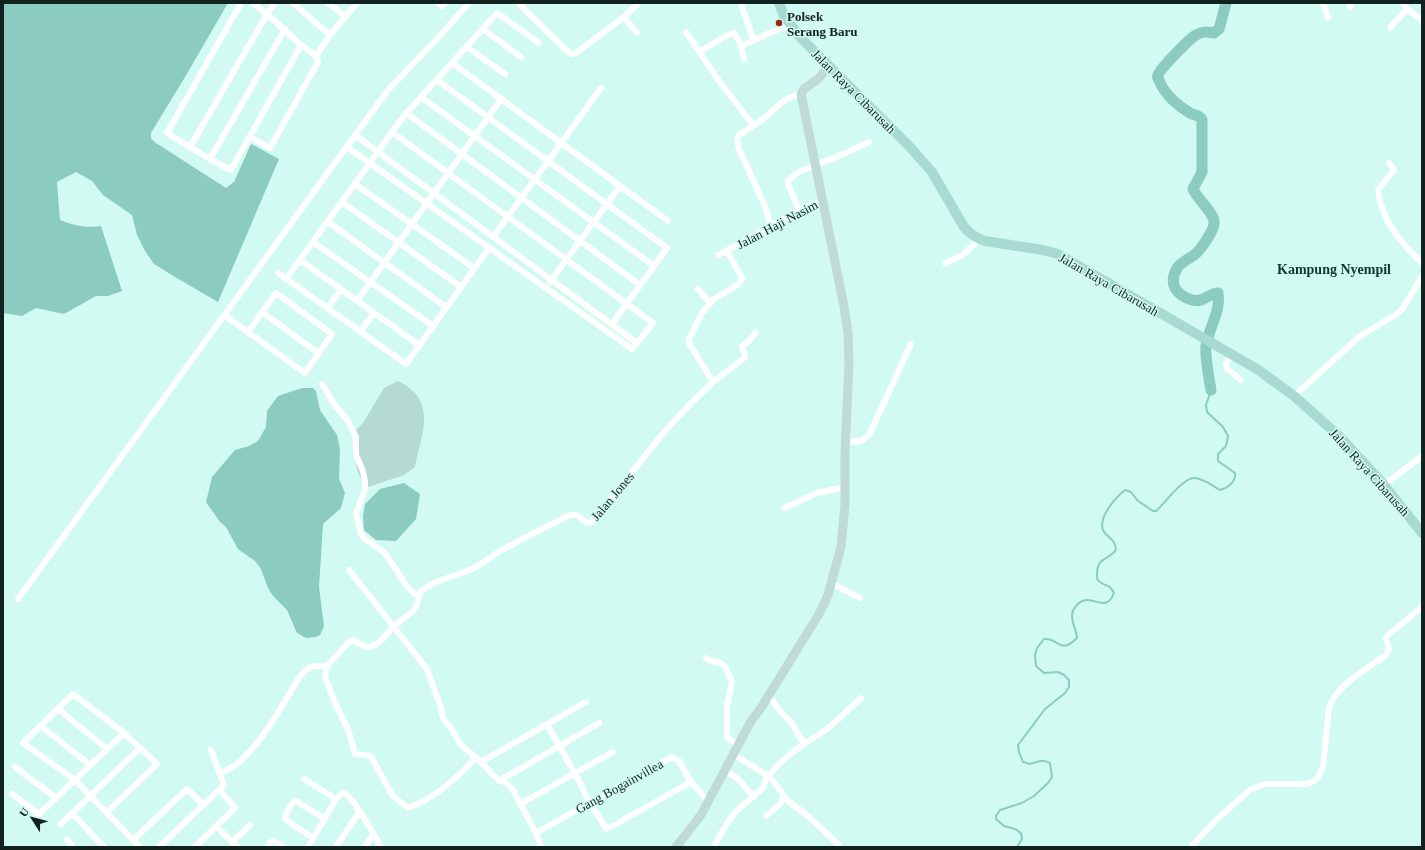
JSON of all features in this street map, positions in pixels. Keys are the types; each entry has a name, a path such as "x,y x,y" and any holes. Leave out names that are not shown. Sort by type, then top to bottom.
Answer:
{"main road":[{"name":"Jalan Raya Cibarusah","path":"779,3 782,12 801,38 920,157 938,180 968,232 979,239 990,242 1043,250 1058,254 1213,345 1257,369 1294,396 1339,436 1384,485 1422,533"}],"street":[{"path":"241,3 166,134 231,170 301,45"},
{"path":"250,137 270,148 318,62 316,56 301,45 285,29 253,3"},
{"path":"190,147 267,14 275,3"},
{"path":"293,3 330,35"},
{"path":"328,3 346,17"},
{"path":"316,56 330,35 357,3"},
{"path":"438,3 442,6 444,3"},
{"path":"18,598 390,88 469,3"},
{"path":"518,3 568,52 572,54 576,53 624,17 638,4"},
{"path":"1324,3 1328,18"},
{"path":"1403,3 1407,9 1422,20"},
{"path":"742,6 754,41"},
{"path":"1390,28 1407,9"},
{"path":"286,279 406,113 497,13 539,44"},
{"path":"624,17 637,33"},
{"path":"741,46 790,24"},
{"path":"210,159 285,29"},
{"path":"483,29 521,57"},
{"path":"686,32 753,125"},
{"path":"699,52 724,37 734,33 741,46 744,59"},
{"path":"467,46 505,74"},
{"path":"452,63 668,221"},
{"path":"771,226 764,204 736,142 739,135 774,110 782,102 802,92 824,73 829,66"},
{"path":"437,80 667,248 612,324"},
{"path":"493,237 601,88"},
{"path":"676,847 701,815 751,721 769,695 819,614 828,595 841,547 844,524 849,364 848,333 844,306 801,94 802,92"},
{"path":"421,97 654,266"},
{"path":"357,301 501,99"},
{"path":"406,113 640,285"},
{"path":"347,147 632,349 652,323 392,132"},
{"path":"355,135 637,343"},
{"path":"799,210 788,181 797,173 869,142"},
{"path":"1389,163 1394,170 1378,190 1381,206 1391,229 1422,263"},
{"path":"355,184 474,268"},
{"path":"546,288 620,186"},
{"name":"Jalan Haji Nasim","path":"713,382 689,343 689,339 702,313 710,303 718,296 739,284 741,281 742,278 727,251 799,210 823,200"},
{"path":"342,202 460,287"},
{"path":"328,222 446,307"},
{"path":"945,263 963,255 979,239"},
{"path":"314,242 433,326"},
{"path":"278,273 406,364 489,248"},
{"path":"718,255 727,251"},
{"path":"300,260 419,346"},
{"path":"1294,396 1360,336 1397,314 1403,308 1422,276"},
{"path":"327,308 341,290"},
{"path":"698,290 710,303"},
{"path":"224,315 305,373 332,334 276,293 248,332"},
{"path":"262,312 318,353"},
{"path":"360,332 374,313"},
{"name":"Jalan Jones","path":"327,666 348,643 353,640 366,647 373,646 382,640 394,626 415,608 418,596 421,592 436,582 449,576 465,572 570,515 577,515 587,523 592,522 665,431 689,405 713,382 744,358 745,354 742,346 749,341 756,332"},
{"path":"846,442 861,440 869,435 911,344"},
{"path":"1231,355 1226,366 1230,372 1240,380"},
{"path":"322,384 334,404 348,421 356,437 356,455 363,471 365,482 356,514 361,534 364,538 385,553 408,589 418,596"},
{"path":"1384,485 1422,456"},
{"path":"784,508 817,494 845,487"},
{"path":"350,570 427,669 444,720 453,731 460,744 499,780 510,787 536,833 541,847"},
{"path":"831,583 860,598"},
{"path":"1191,847 1216,820 1250,788 1265,784 1308,784 1317,779 1323,767 1329,705 1332,700 1348,683 1386,656 1389,649 1386,639 1387,636 1422,608"},
{"path":"706,658 711,661 721,663 729,674 732,684 727,701 727,734 728,738 738,745"},
{"path":"220,774 235,765 260,739 305,670 314,665 327,666 325,676 326,680 348,729 355,754 370,756 372,758 392,795 408,808 418,804 443,789 478,760 586,702"},
{"path":"107,812 157,764 124,733 73,694 23,743 75,780 140,847"},
{"path":"769,695 779,710 791,722 804,744"},
{"path":"714,844 739,808 763,788 768,776 781,762 831,726 861,698"},
{"path":"58,709 107,749"},
{"path":"499,780 600,723"},
{"path":"547,724 589,802 606,828 609,828 691,782"},
{"path":"41,726 90,765"},
{"path":"34,819 124,733"},
{"path":"60,825 140,748"},
{"path":"160,847 224,786 211,750"},
{"path":"520,804 613,752"},
{"path":"733,754 768,776 790,803 808,816 838,844"},
{"name":"Gang Bogainvillea","path":"536,833 589,802 672,757 679,761 691,782 708,801"},
{"path":"15,767 56,798"},
{"path":"724,770 738,779 754,797"},
{"path":"304,779 336,799"},
{"path":"133,840 187,789 204,805"},
{"path":"195,847 235,808 220,790"},
{"path":"308,847 336,799 343,793 348,795 360,811 381,847"},
{"path":"12,794 39,814"},
{"path":"766,816 780,804 784,796"},
{"path":"313,838 285,819 285,816 293,802 296,801 325,819"},
{"path":"336,847 360,811"},
{"path":"72,813 104,847"},
{"path":"216,826 235,845 250,825"},
{"path":"365,847 373,834"},
{"path":"67,840 73,847"},
{"path":"268,847 270,842 274,841 284,847"},
{"path":"200,842 205,847"}],"shaded area":[{"path":"3,3 228,3 151,133 151,139 156,143 226,188 234,182 251,144 279,159 218,302 154,264 137,235 132,215 103,195 92,181 76,172 57,182 60,220 80,226 101,226 122,291 108,296 96,296 64,314 36,308 22,316 3,313"},
{"path":"398,381 411,389 419,398 423,408 423,430 415,467 404,475 365,488 357,470 353,433 363,423 384,388"},
{"path":"302,388 313,388 316,391 320,410 337,435 340,449 339,479 345,493 341,508 323,524 319,587 324,626 320,635 306,638 297,633 287,610 273,596 268,588 261,569 255,561 238,549 226,527 220,522 206,502 212,477 235,450 249,446 258,441 266,427 267,411 278,396"},
{"path":"404,483 420,494 416,519 396,541 376,540 364,530 363,516 365,504 380,489"}],"waterway":[{"path":"1211,390 1206,346 1218,307 1218,293 1200,300 1192,300 1186,298 1178,292 1175,288 1173,279 1178,266 1192,257 1203,246 1214,224 1212,216 1193,189 1202,172 1202,120 1176,103 1164,90 1158,76 1169,60 1193,37 1202,32 1214,33 1219,29 1226,3"},
{"path":"1017,847 1022,839 1021,833 1015,829 1004,826 996,819 996,816 1000,810 1022,803 1034,796 1048,783 1052,777 1050,763 1042,761 1030,764 1023,762 1018,745 1045,709 1065,693 1069,687 1069,680 1064,675 1058,672 1044,673 1036,666 1035,655 1037,648 1044,639 1049,639 1063,646 1071,643 1077,638 1072,616 1076,606 1082,601 1087,600 1102,603 1106,602 1110,600 1114,593 1097,578 1098,568 1101,561 1110,556 1116,550 1113,540 1105,533 1102,525 1105,513 1117,497 1125,490 1131,492 1138,501 1153,511 1156,511 1180,486 1190,479 1201,479 1220,490 1226,488 1233,482 1235,473 1218,461 1218,454 1226,446 1228,436 1223,427 1207,412 1206,405 1211,390"}],"place":[{"name":"Polsek Serang Baru","path":"779,23"}],"district":[{"name":"Kampung Nyempil","path":"1334,269"}]}
